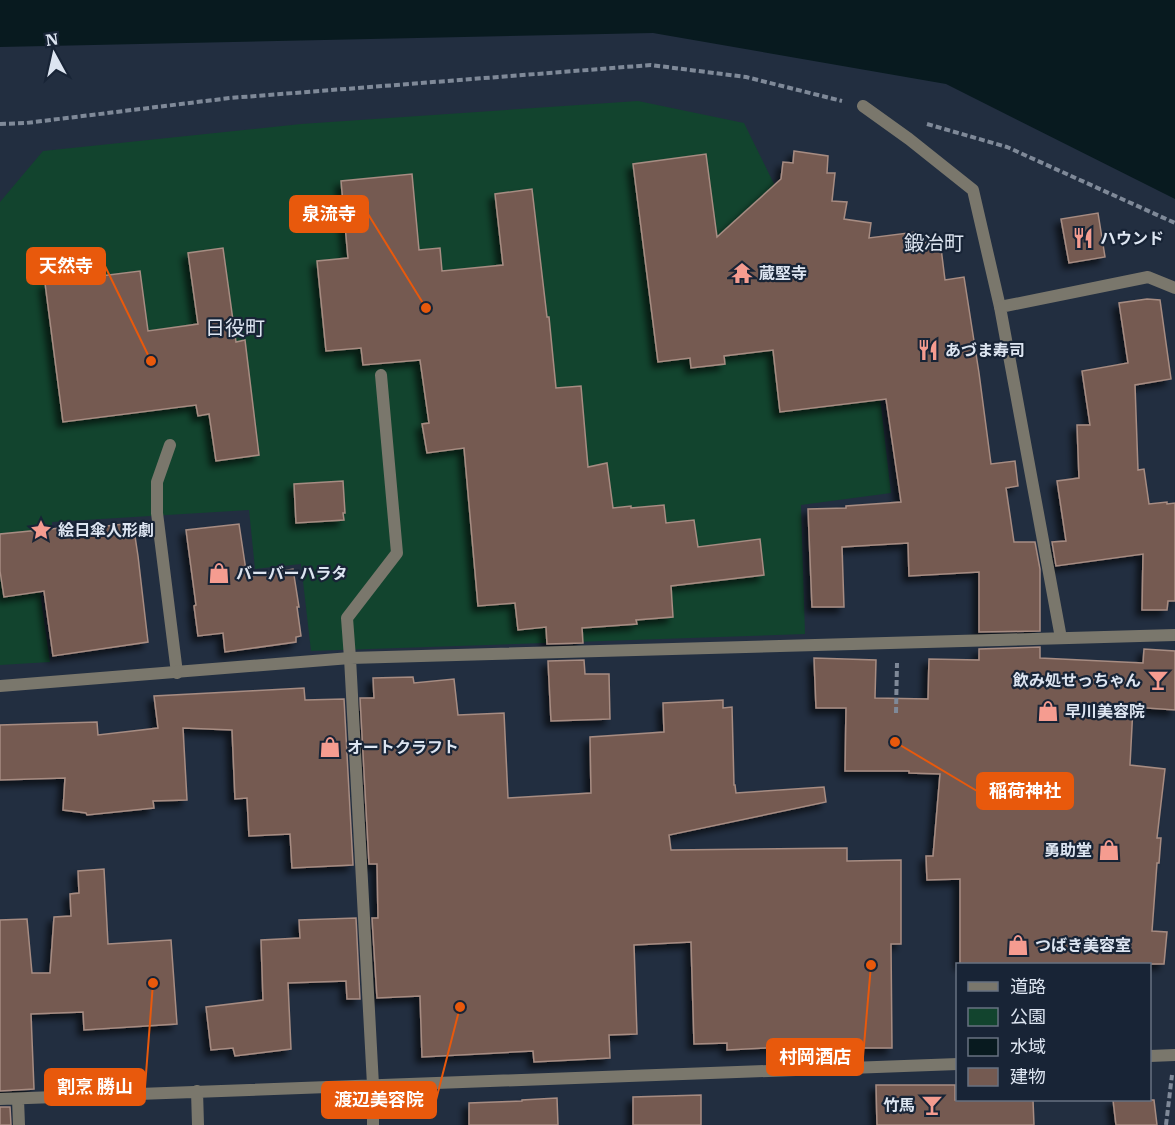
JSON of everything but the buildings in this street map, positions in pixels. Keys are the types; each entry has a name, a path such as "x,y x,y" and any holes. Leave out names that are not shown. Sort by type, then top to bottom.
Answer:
{"street":[{"path":"863,106 973,190 1000,307 1061,638"},
{"path":"1000,307 1148,277 1175,288"},
{"path":"373,1125 373,1085 346,618 397,553 381,375"},
{"path":"170,445 157,482 157,513 177,673"},
{"path":"0,686 350,658 1175,635"},
{"path":"1151,1056 1174,1055"},
{"path":"0,1099 956,1064"},
{"path":"197,1091 198,1125"},
{"path":"18,1099 18,1125"}],"path":[{"path":"0,124 26,123 230,98 651,65 746,76 863,106"},
{"path":"916,121 1007,147 1175,223"},
{"path":"896,713 897,643"},
{"path":"1166,1125 1174,1055"}],"green space":[{"path":"638,101 744,123 786,208 871,319 891,493 801,505 805,634 311,651 301,564 255,569 249,510 52,522 52,582 39,585 50,662 0,665 0,202 43,151 301,124"}],"water":[{"path":"0,0 1175,0 1175,199 946,84 653,33 0,47"}],"place":[{"name":"ハウンド","path":"1083,238"},
{"name":"蔵堅寺","path":"742,273"},
{"name":"泉流寺","path":"426,308"},
{"name":"あづま寿司","path":"928,350"},
{"name":"天然寺","path":"151,361"},
{"name":"絵日傘人形劇","path":"41,530"},
{"name":"バーバーハラタ","path":"219,573"},
{"name":"飲み処せっちゃん","path":"1158,680"},
{"name":"早川美容院","path":"1048,711"},
{"name":"稲荷神社","path":"895,742"},
{"name":"オートクラフト","path":"330,747"},
{"name":"勇助堂","path":"1109,850"},
{"name":"つばき美容室","path":"1018,945"},
{"name":"村岡酒店","path":"871,965"},
{"name":"割烹 勝山","path":"153,983"},
{"name":"渡辺美容院","path":"460,1007"},
{"name":"竹馬","path":"932,1105"}],"district":[{"name":"鍛冶町","path":"934,243"},
{"name":"日役町","path":"235,328"}]}
